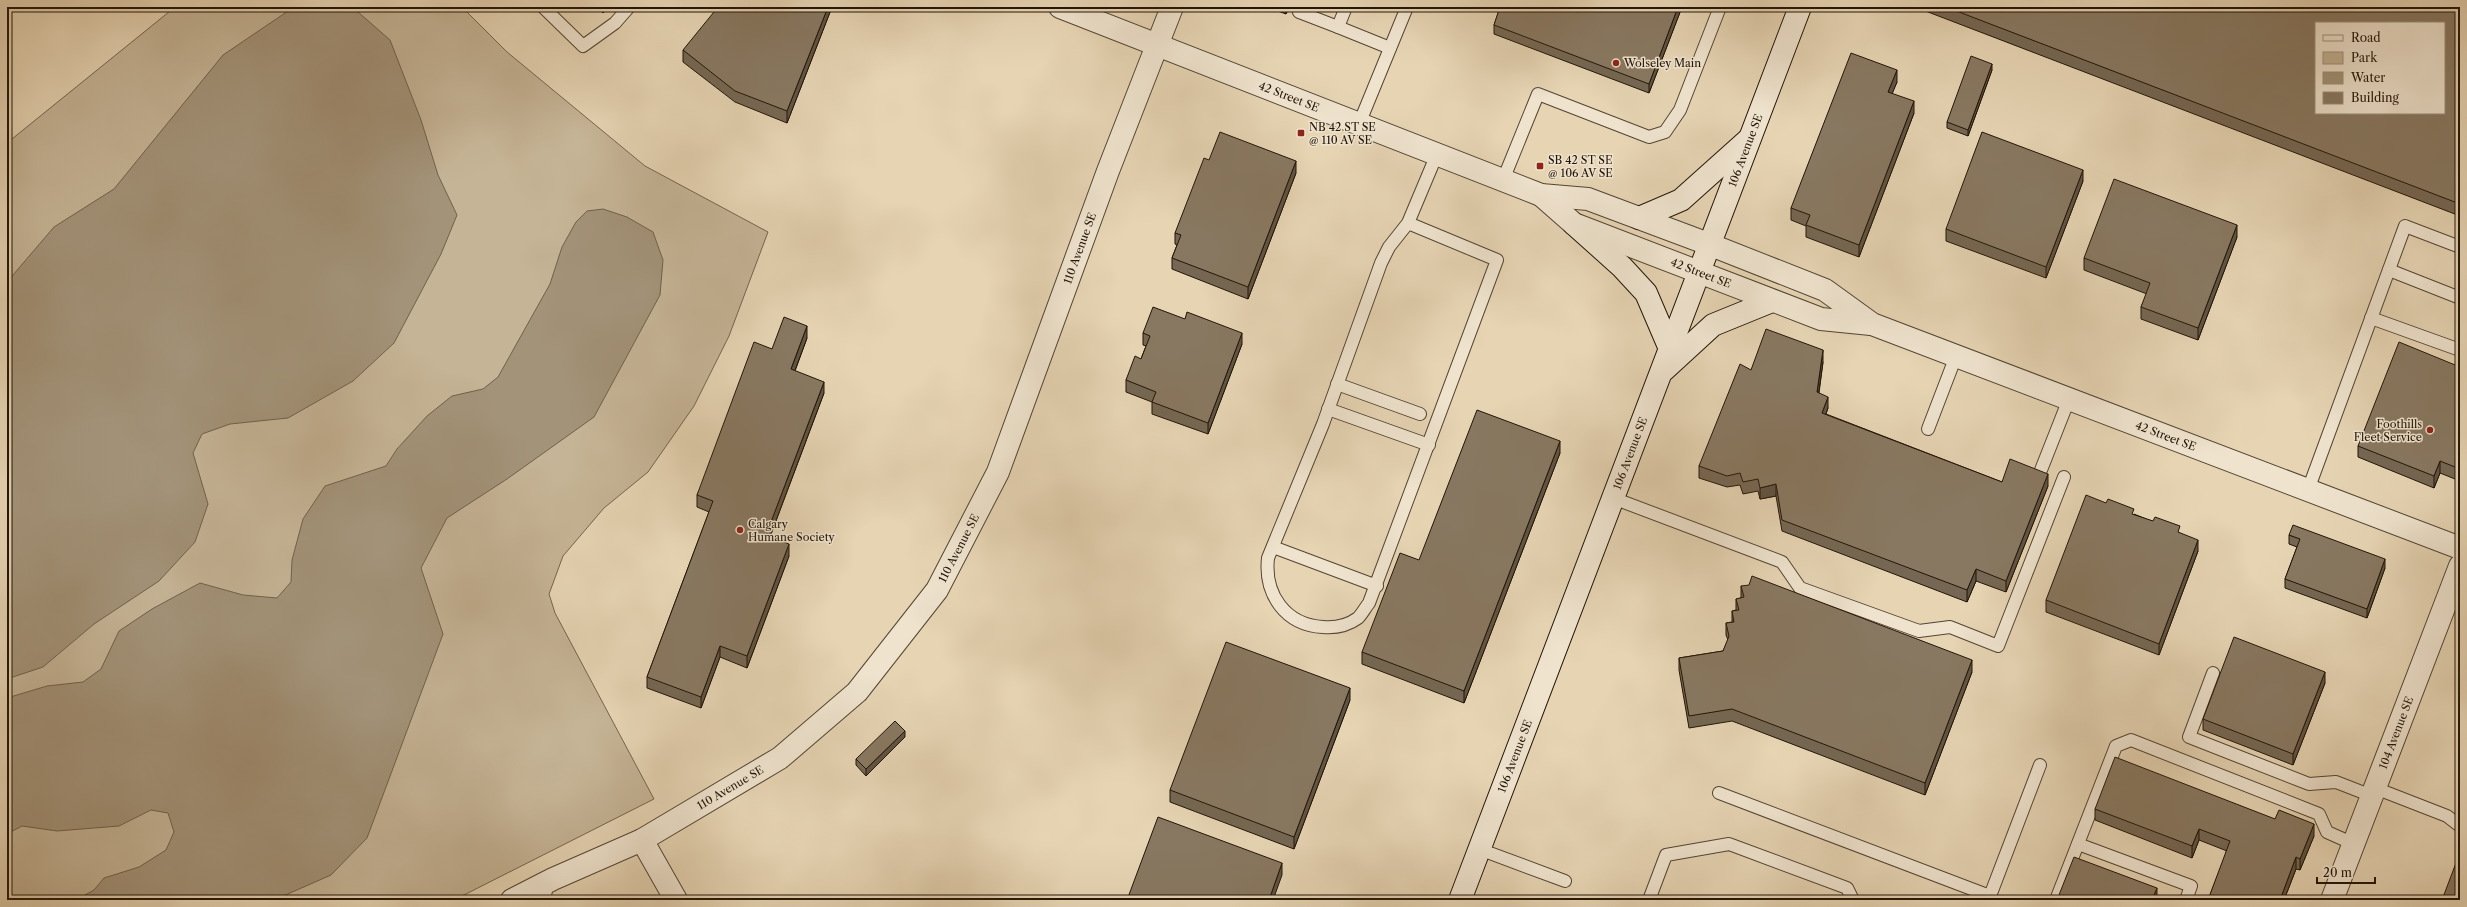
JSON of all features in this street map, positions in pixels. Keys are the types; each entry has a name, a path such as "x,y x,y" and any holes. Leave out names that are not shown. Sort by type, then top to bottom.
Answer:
{"street":[{"name":"42 Street SE","path":"1060,7 1541,195 1588,199 1711,245 1825,290 1872,324 2460,548"},
{"name":"110 Avenue SE","path":"512,900 546,891 642,840 780,758 857,692 937,590 998,472 1108,171 1172,7"},
{"name":"106 Avenue SE","path":"1460,900 1660,374 1711,245 1800,7"},
{"path":"1639,218 1681,200 1750,138"},
{"name":"42 Street SE","path":"1541,195 1574,224 1821,319 1872,324"},
{"path":"1574,224 1622,267 1646,293 1670,349"},
{"path":"1660,374 1712,326 1772,301"},
{"name":"104 Avenue SE","path":"2332,900 2460,566"},
{"path":"642,840 676,900"}],"lane":[{"path":"543,7 584,46 615,23 629,7"},
{"path":"1301,7 1299,12 1390,48"},
{"path":"1338,28 1346,7"},
{"path":"1359,124 1407,7"},
{"path":"1504,180 1538,94 1649,137 1665,132 1680,110 1720,7"},
{"path":"1408,222 1497,260 1369,603 1358,618 1337,628 1308,627 1285,614 1272,592 1266,574 1268,558 1328,409 1381,263 1389,247 1408,222 1437,154"},
{"path":"2308,490 2405,226 2460,247"},
{"path":"2388,270 2460,298"},
{"path":"2371,318 2460,350"},
{"path":"1928,429 1956,356"},
{"path":"1337,384 1420,414"},
{"path":"2041,470 2069,399"},
{"path":"1328,409 1428,445"},
{"path":"1613,498 1782,562 1800,588 1919,631 1950,627 1998,646 2064,477"},
{"path":"1273,547 1376,586"},
{"path":"2213,673 2189,737 2309,784 2336,782 2374,792 2447,816 2460,826"},
{"path":"2056,900 2116,746 2131,740 2319,814 2327,832 2354,844"},
{"path":"1720,793 1990,896 2040,765"},
{"path":"1649,900 1666,855 1730,844 1847,888 1853,900"},
{"path":"2078,844 2191,886 2186,900"},
{"path":"1479,849 1565,881"}],"green space":[{"path":"175,7 462,7 507,52 645,166 768,232 729,336 694,406 648,472 604,508 563,556 549,594 555,613 654,799 454,900 7,900 7,143"}],"water":[{"path":"294,7 357,11 390,40 421,120 438,175 457,215 441,254 394,343 353,381 288,418 230,424 202,434 193,453 208,504 195,542 159,581 94,624 43,667 7,679 7,282 54,227 114,189 223,55"},
{"path":"603,209 627,217 653,232 663,260 660,295 594,417 507,479 447,518 421,568 443,634 367,838 331,875 274,900 76,900 94,890 104,878 139,867 166,850 174,832 168,813 151,810 119,826 57,831 22,826 7,834 7,698 47,686 83,682 101,669 119,631 152,609 200,583 243,595 277,598 291,582 292,560 303,519 325,486 386,466 397,449 427,416 452,396 483,389 498,377 550,284 562,247 576,222 587,211"}],"building":[{"path":"718,7 828,7 787,111 735,91 683,50"},
{"name":"Wolseley Main","path":"1500,7 1678,7 1649,84 1494,25"},
{"path":"1946,7 2460,7 2460,204"},
{"path":"1851,53 1897,70 1888,92 1914,101 1859,245 1806,225 1810,215 1791,208"},
{"path":"1971,56 1992,64 1968,130 1947,122"},
{"path":"1220,132 1296,161 1248,287 1172,258 1181,235 1175,233 1204,158 1209,160"},
{"path":"1982,132 2083,170 2046,267 1946,229"},
{"path":"2114,179 2237,225 2198,328 2141,307 2150,283 2084,258"},
{"path":"1153,307 1185,319 1187,312 1242,333 1208,423 1152,402 1156,392 1126,380 1135,356 1141,359 1150,336 1143,333"},
{"name":"Calgary Humane Society","path":"784,317 807,326 791,369 824,382 766,535 789,544 747,656 720,646 701,697 647,677 713,501 697,495 754,342 772,349"},
{"path":"1766,329 1823,350 1817,392 1828,397 1822,413 2002,482 2010,459 2048,474 2006,581 1976,569 1967,590 1782,520 1776,484 1760,488 1758,479 1743,482 1740,473 1727,476 1699,466 1740,364 1751,370"},
{"path":"2399,342 2460,367 2460,469 2440,461 2434,476 2358,446"},
{"path":"1477,410 1560,441 1464,691 1362,652 1400,553 1419,560"},
{"path":"2086,495 2106,503 2108,499 2134,509 2132,514 2153,521 2155,517 2180,526 2178,532 2198,540 2159,644 2046,600"},
{"path":"2293,525 2385,559 2367,609 2285,579 2300,539 2289,535"},
{"path":"1752,576 1972,660 1925,783 1732,709 1689,716 1679,658 1723,651 1729,636 1726,623 1734,622 1732,611 1739,610 1736,599 1744,597 1741,586 1749,585"},
{"path":"2234,637 2325,672 2293,754 2203,719"},
{"path":"1226,642 1350,688 1294,837 1170,790"},
{"path":"895,721 905,731 866,769 856,759"},
{"path":"2115,757 2275,819 2279,810 2314,824 2300,859 2296,857 2280,900 2208,900 2230,841 2199,829 2192,846 2095,809"},
{"path":"1158,817 1282,863 1269,900 1127,900"},
{"path":"2459,855 2460,900 2442,900"},
{"path":"2074,857 2157,888 2152,900 2057,900"}],"place":[{"name":"Wolseley Main","path":"1616,63"},
{"name":"NB 42 ST SE @ 110 AV SE","path":"1301,133"},
{"name":"SB 42 ST SE @ 106 AV SE","path":"1540,166"},
{"name":"Foothills Fleet Service","path":"2430,430"},
{"name":"Calgary Humane Society","path":"740,530"}]}
